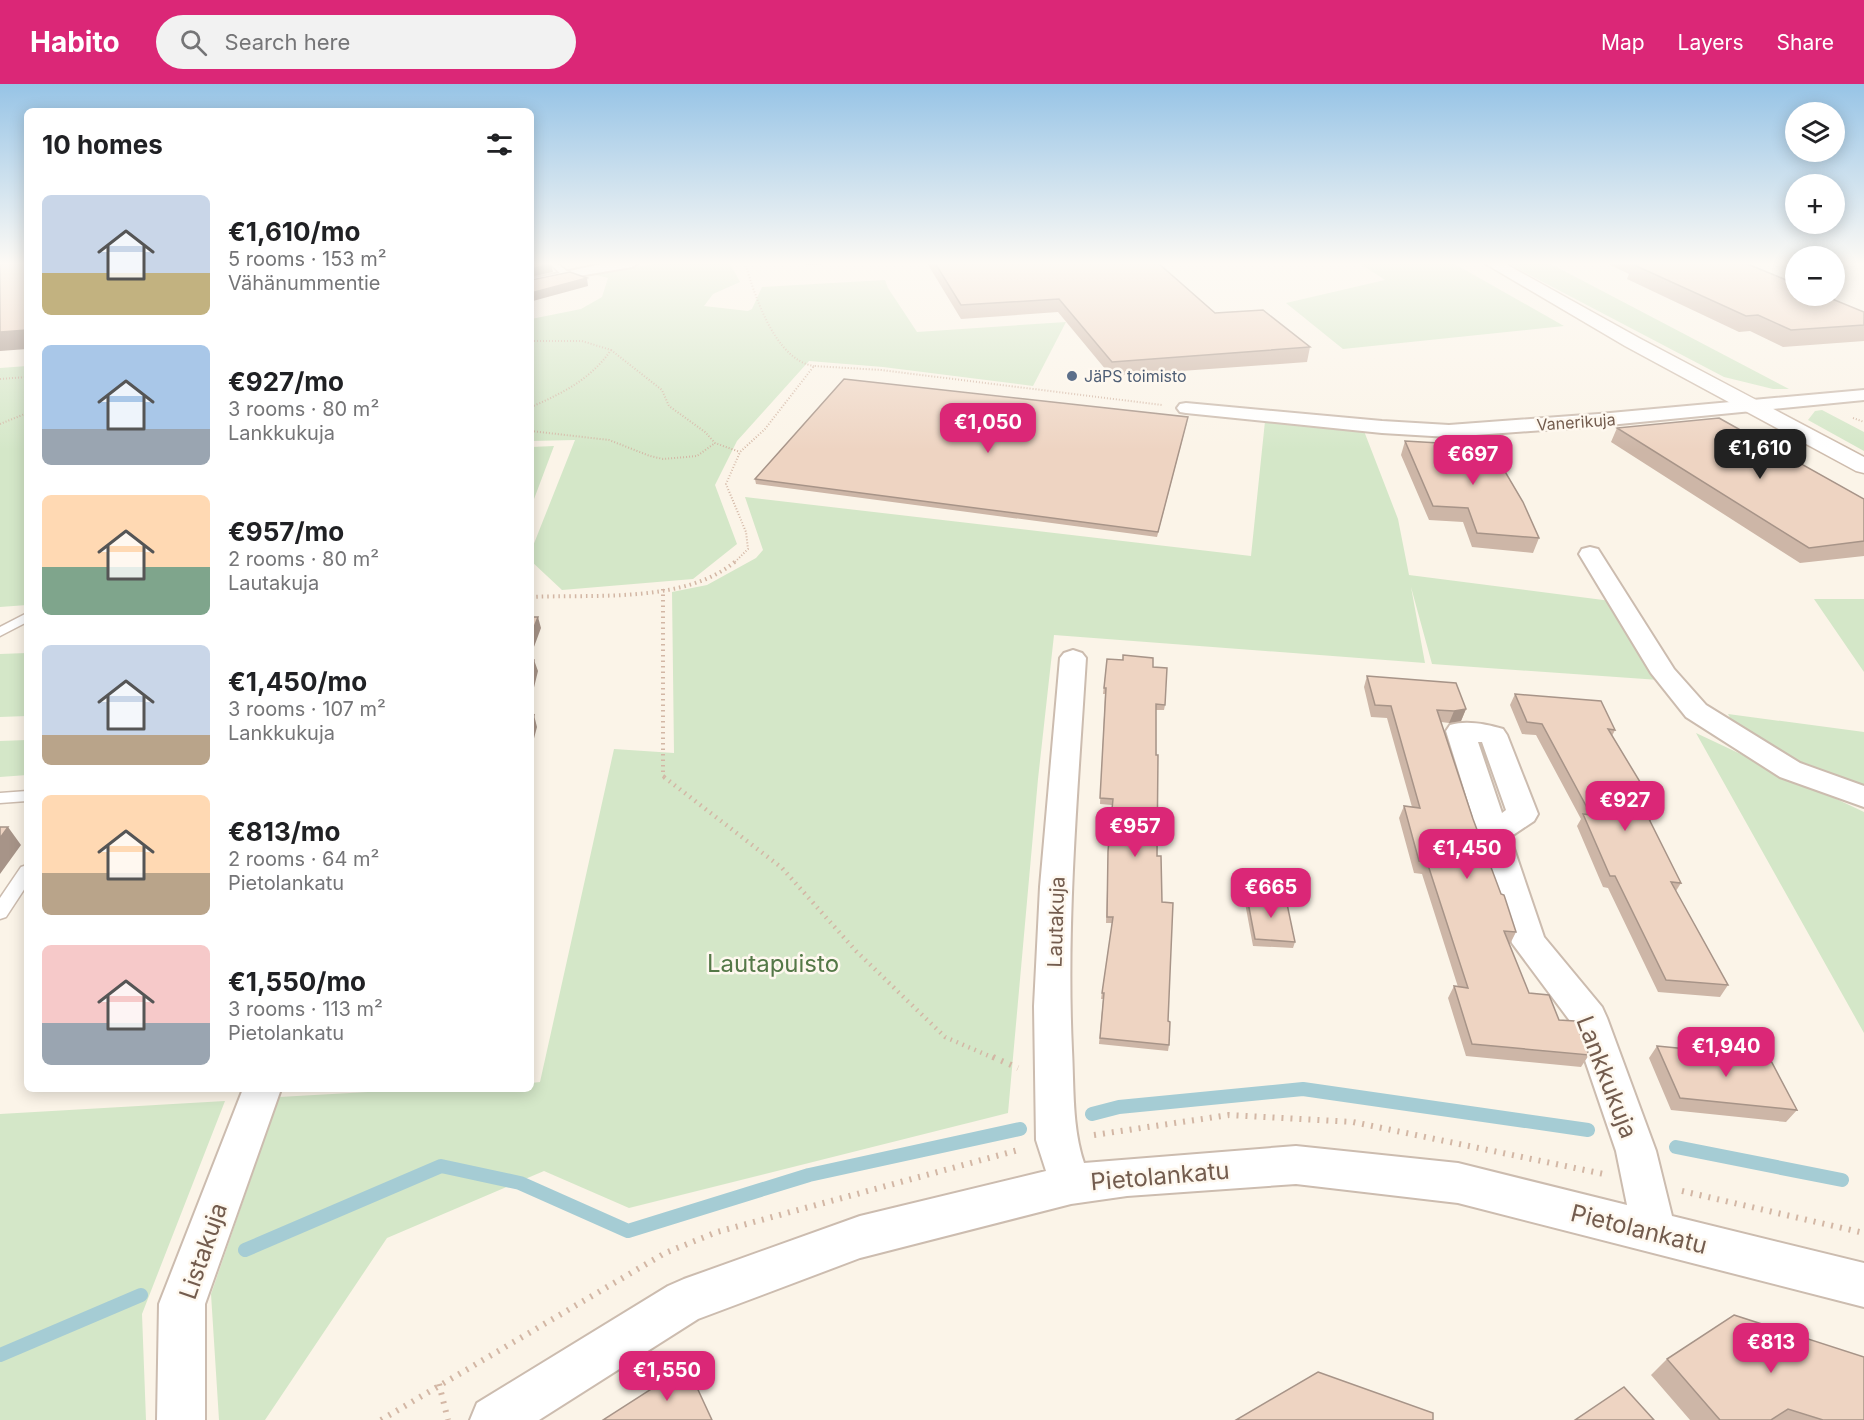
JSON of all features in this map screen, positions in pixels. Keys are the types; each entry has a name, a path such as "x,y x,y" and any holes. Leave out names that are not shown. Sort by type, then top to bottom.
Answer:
{"main road":[{"path":"1605,325 1864,466"}],"street":[{"name":"Vanerikuja","path":"1186,408 1382,427 1449,431 1599,420 1864,395"},
{"path":"1590,554 1664,673 1696,711 1790,770 1864,797"},
{"name":"Lautakuja","path":"1071,1184 1056,1140 1052,1006 1056,887 1073,658"},
{"name":"Lankkukuja","path":"1494,834 1529,943 1589,1018 1636,1150 1655,1233"},
{"name":"Listakuja","path":"181,1420 182,1304 261,1092"},
{"name":"Pietolankatu","path":"500,1418 684,1302 860,1237 1071,1184 1127,1177 1296,1165 1458,1183 1864,1285"}],"lane":[{"path":"0,632 24,619"},
{"path":"0,798 24,796"},
{"path":"0,912 24,876"}],"path":[{"path":"770,325 781,343 802,364 881,370 1186,408"},
{"path":"534,341 584,341 599,344 611,350 662,390 669,406 705,432 715,443 740,452"},
{"path":"534,405 584,380 604,363 611,350"},
{"path":"534,597 663,590 700,582 733,565 748,549 746,532 726,484 740,452 765,429 814,366"},
{"path":"0,379 24,377"},
{"path":"0,424 24,414"},
{"path":"534,431 576,434 612,440 657,458 703,455 711,450 715,443"},
{"path":"663,590 663,776 782,868 856,951 945,1037 1055,1083"},
{"path":"439,1384 448,1420"}],"green space":[{"path":"534,325 913,325 917,332 1016,325 1064,325 1033,386 883,367 809,361 737,441 715,485 737,544 693,579 562,590 534,564 534,543 575,440 534,441"},
{"path":"1314,325 1564,326 1343,349"},
{"path":"1626,325 1668,325 1789,389 1773,389 1724,377"},
{"path":"24,366 24,605 0,607 0,368"},
{"path":"1822,410 1864,432 1864,451 1808,420 1815,411"},
{"name":"Lautapuisto","path":"1265,421 1364,431 1398,519 1409,575 1611,601 1659,680 1432,664 1411,587 1425,663 1054,635 1038,779 1008,1113 629,1208 544,1171 387,1238 265,1420 219,1420 211,1294 279,1097 368,1092 534,1092 534,1083 540,1082 614,749 674,753 672,592 707,585 756,558 763,550 745,497 1251,556"},
{"path":"554,446 534,499 534,447"},
{"path":"1814,599 1864,599 1864,672"},
{"path":"24,653 24,716 0,717 0,654"},
{"path":"1728,714 1864,732 1864,788 1804,766 1735,727"},
{"path":"1696,733 1864,812 1864,1033"},
{"path":"24,740 24,775 0,777 0,741"},
{"path":"225,1101 142,1314 146,1420 0,1420 0,1114"}],"building":[{"path":"0,325 24,325 24,330 0,332"},
{"path":"1081,325 1282,325 1310,347 1112,362"},
{"path":"1781,325 1859,325 1791,330"},
{"path":"844,379 1188,417 1158,532 755,479"},
{"path":"1719,418 1864,499 1864,541 1809,548 1617,428"},
{"path":"1405,441 1490,446 1523,502 1539,538 1477,533 1468,508 1433,506"},
{"path":"1123,655 1153,658 1153,667 1167,668 1165,705 1156,704 1156,755 1158,755 1157,856 1161,856 1162,902 1173,903 1169,1045 1100,1038 1104,993 1102,993 1113,917 1107,917 1108,851 1113,799 1100,798 1106,688 1104,688 1107,659 1123,660"},
{"path":"1367,676 1456,683 1466,709 1437,710 1473,819 1501,894 1504,895 1516,932 1504,931 1529,993 1549,995 1559,1020 1575,1021 1589,1055 1472,1044 1454,986 1468,988 1427,862 1419,861 1404,806 1420,808 1391,706 1375,705"},
{"path":"1515,694 1601,701 1615,730 1608,729 1657,810 1644,809 1681,883 1671,882 1728,985 1666,980 1615,876 1610,876 1583,814 1591,815 1542,724 1527,722"},
{"path":"0,827 8,827 0,838"},
{"path":"1247,897 1286,899 1295,942 1255,939"},
{"path":"1657,1046 1769,1057 1797,1110 1680,1098"},
{"path":"1734,1315 1864,1357 1864,1420 1823,1420 1788,1409 1771,1420 1720,1420 1667,1359"},
{"path":"687,1366 712,1420 603,1420"},
{"path":"1318,1372 1433,1413 1433,1420 1236,1420"},
{"path":"1624,1387 1654,1420 1575,1420"}],"waterway":[{"path":"1092,1114 1119,1107 1303,1089 1588,1130"},
{"path":"245,1250 441,1166 520,1183 628,1231 809,1175 1020,1129"},
{"path":"1676,1147 1842,1180"},
{"path":"0,1355 141,1295"}],"place":[{"name":"JäPS toimisto","path":"1072,376"}]}
